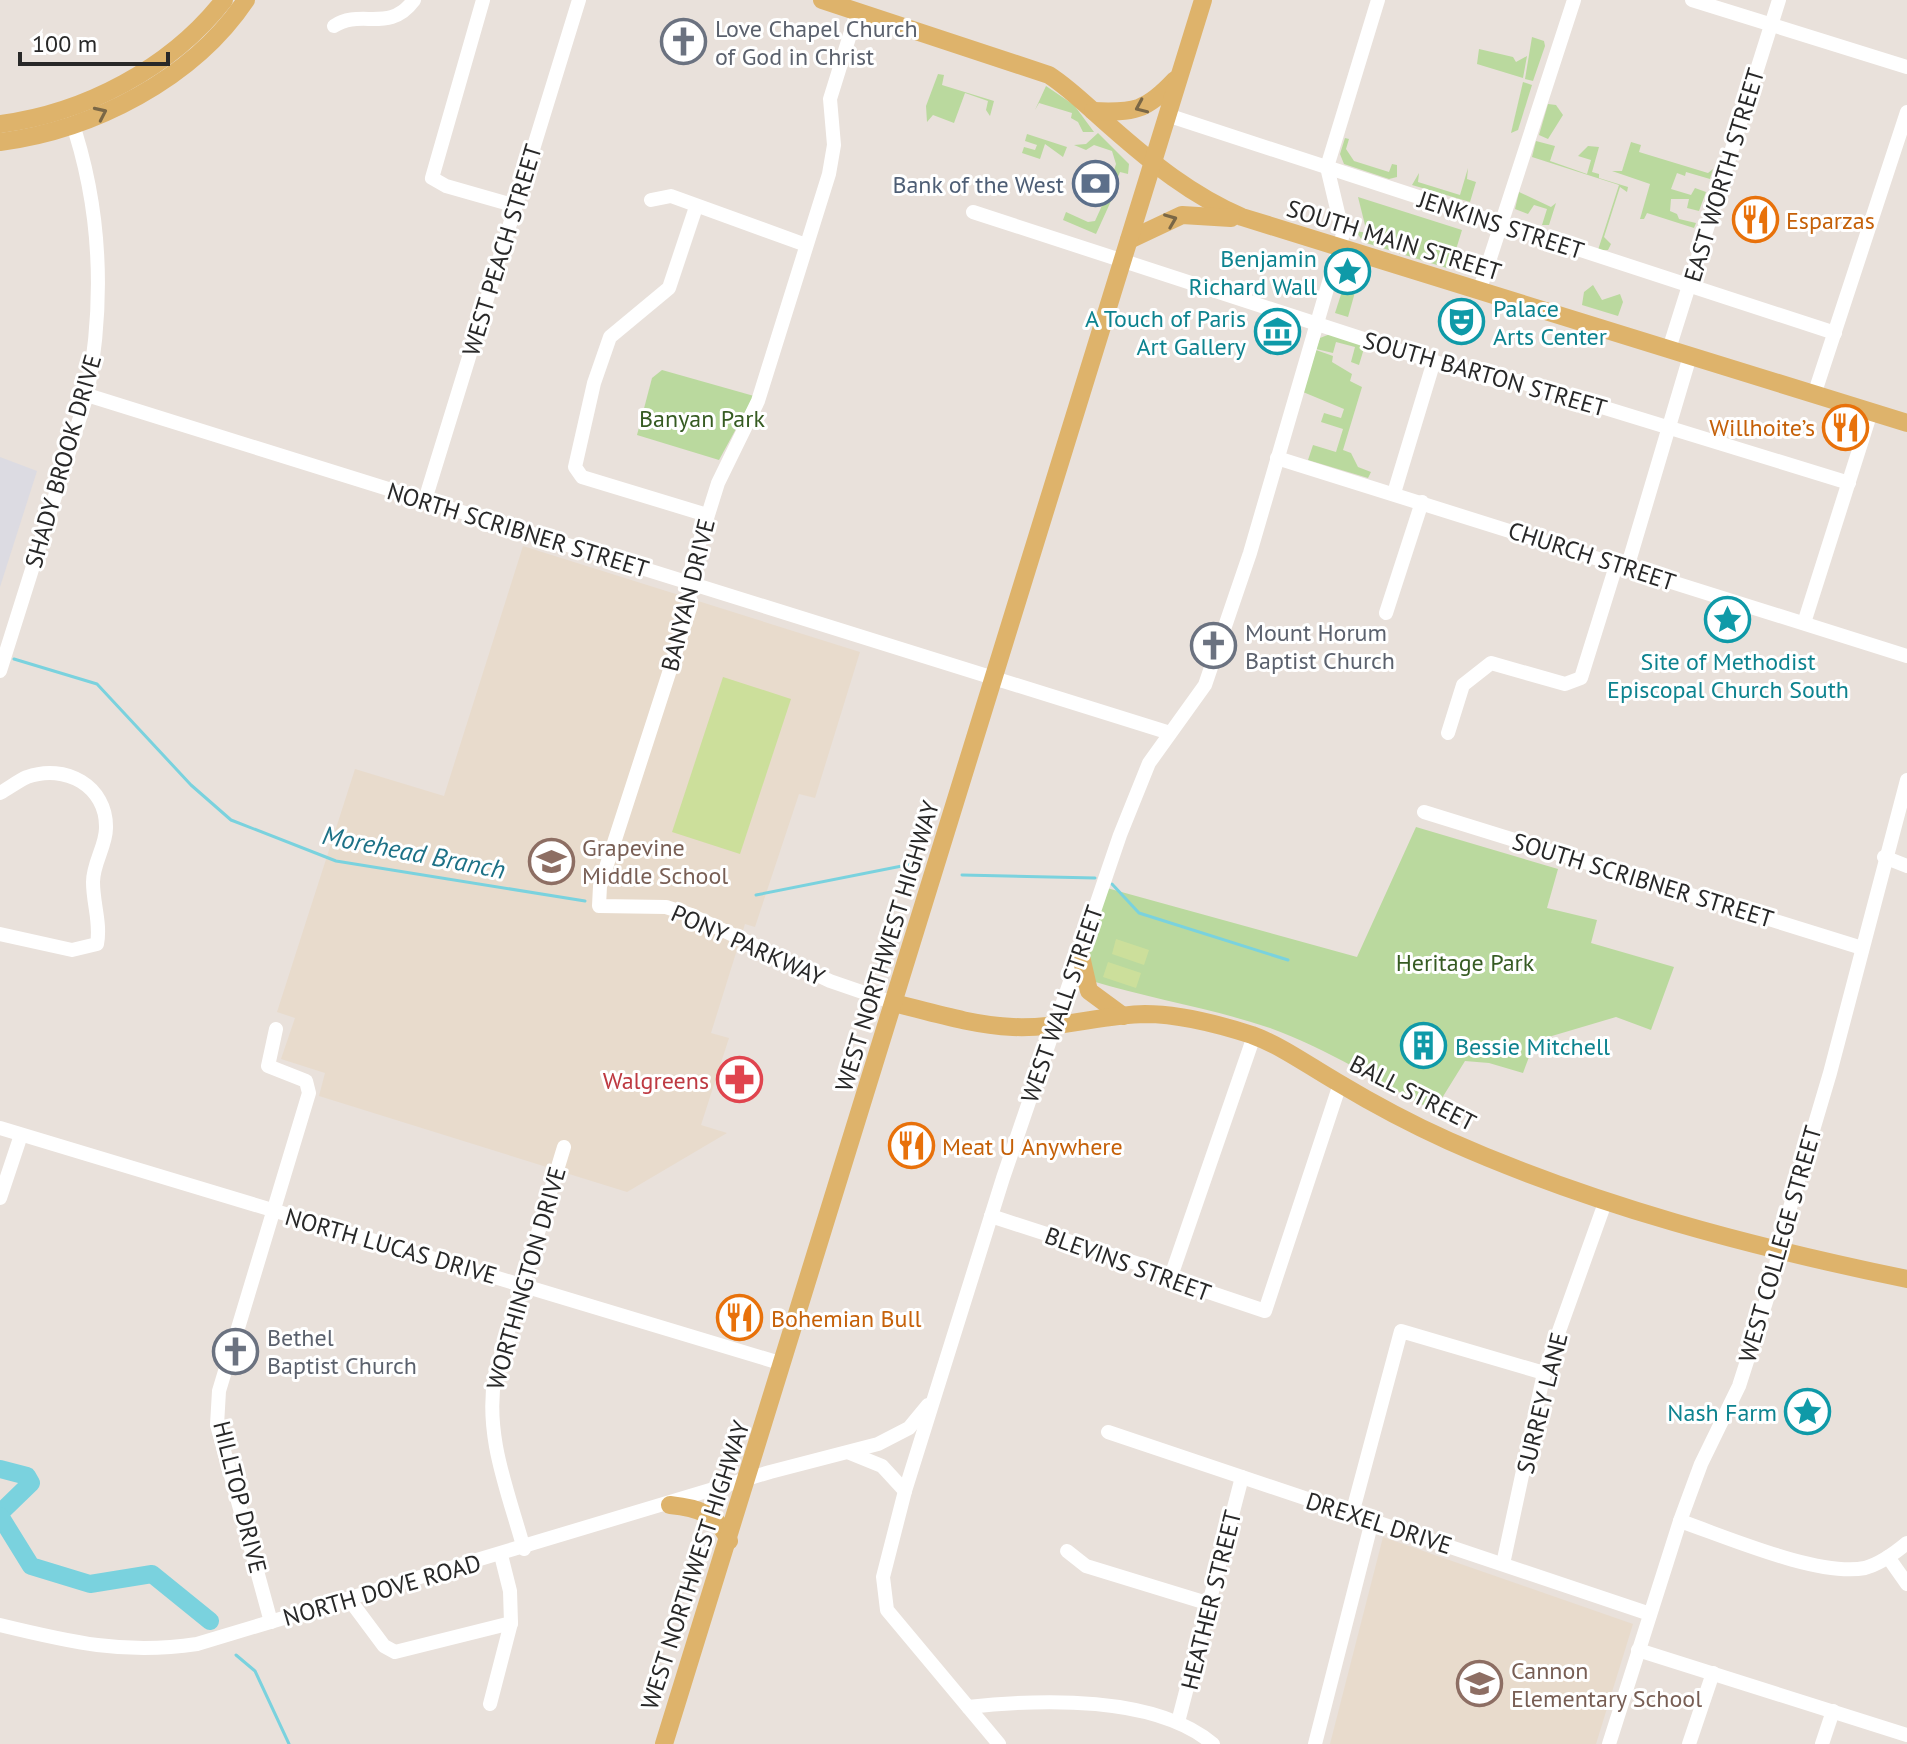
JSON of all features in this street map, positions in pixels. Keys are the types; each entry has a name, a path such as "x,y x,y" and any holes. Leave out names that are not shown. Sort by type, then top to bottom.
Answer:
{"main road":[{"path":"0,142 36,137 160,61 202,27 224,0"},
{"path":"0,124 70,116 113,107 177,71 216,37 246,0"},
{"name":"SOUTH MAIN STREET","path":"822,0 1049,75 1069,88 1195,196 1242,217 1907,423"},
{"name":"WEST NORTHWEST HIGHWAY","path":"664,1744 729,1541 753,1478 783,1364 1203,0"},
{"path":"1093,111 1135,111 1157,99 1179,76"},
{"path":"1129,240 1182,215 1242,217"},
{"path":"1080,952 1089,991 1123,1016"},
{"name":"BALL STREET","path":"894,1003 971,1022 1053,1027 1123,1016 1170,1015 1254,1036 1446,1140 1606,1200 1779,1252 1907,1279"},
{"path":"670,1505 701,1509 713,1517 729,1541"}],"street":[{"path":"334,26 349,20 391,19 402,14 414,0"},
{"path":"483,0 432,178 446,186 516,206"},
{"name":"WEST PEACH STREET","path":"425,500 579,0"},
{"path":"1327,167 1378,0"},
{"path":"1479,292 1574,0"},
{"path":"1692,0 1907,67"},
{"name":"EAST WORTH STREET","path":"1669,349 1779,0"},
{"name":"BANYAN DRIVE","path":"599,906 600,886 691,605 687,582 707,515 725,465 758,401 833,157 830,99 857,12"},
{"path":"1814,395 1907,112"},
{"name":"JENKINS STREET","path":"1167,115 1835,333"},
{"name":"SHADY BROOK DRIVE","path":"0,671 87,395 96,351 101,284 88,174 70,116"},
{"name":"WEST WALL STREET","path":"999,1744 887,1610 883,1577 905,1491 991,1216 1053,1027 1138,787 1149,763 1205,685 1216,660 1343,234 1327,167"},
{"path":"651,200 671,196 806,245"},
{"path":"696,207 669,288 610,337 594,383 575,467 582,477 707,515"},
{"name":"SOUTH BARTON STREET","path":"973,212 1503,383 1517,381 1849,483"},
{"path":"1448,733 1463,685 1491,663 1565,684 1581,678 1614,572 1630,558 1690,356"},
{"path":"1394,493 1434,361"},
{"name":"NORTH SCRIBNER STREET","path":"87,395 995,680"},
{"path":"1804,623 1871,412"},
{"name":"CHURCH STREET","path":"1277,458 1907,656"},
{"path":"1386,613 1422,502"},
{"path":"995,680 1170,733"},
{"path":"0,793 26,778 67,773 94,790 102,800 106,831 95,865 93,884 99,931 97,944 72,950 0,934"},
{"name":"WEST COLLEGE STREET","path":"1609,1744 1680,1521 1701,1464 1739,1386 1779,1252 1907,780"},
{"name":"SOUTH SCRIBNER STREET","path":"1424,812 1862,948"},
{"path":"1884,857 1907,866"},
{"name":"PONY PARKWAY","path":"599,906 666,907 691,915 830,981 894,1003"},
{"name":"HILLTOP DRIVE","path":"271,1622 217,1425 223,1374 309,1093 306,1081 268,1066 276,1029"},
{"path":"1170,1279 1254,1036"},
{"name":"BLEVINS STREET","path":"991,1216 1148,1267 1170,1279 1265,1311 1340,1084"},
{"name":"NORTH LUCAS DRIVE","path":"0,1128 783,1364"},
{"path":"0,1198 21,1135"},
{"name":"WORTHINGTON DRIVE","path":"524,1549 491,1432 489,1407 520,1284 564,1147"},
{"name":"SURREY LANE","path":"1503,1564 1544,1373 1606,1200"},
{"path":"1352,1514 1401,1331 1544,1373"},
{"name":"NORTH DOVE ROAD","path":"0,1625 81,1645 129,1650 197,1644 524,1549 753,1478 878,1444 909,1428 936,1395"},
{"name":"DREXEL DRIVE","path":"1108,1432 1650,1614"},
{"path":"846,1453 859,1454 882,1466 905,1491"},
{"name":"HEATHER STREET","path":"1178,1722 1242,1477"},
{"path":"1315,1744 1372,1521"},
{"path":"1680,1521 1827,1568 1861,1569 1888,1557 1907,1543"},
{"path":"1067,1551 1086,1566 1210,1604"},
{"path":"490,1704 511,1623 510,1591 501,1555"},
{"path":"1888,1557 1907,1584"},
{"path":"349,1599 384,1646 395,1652 511,1623"},
{"path":"1638,1650 1907,1735"},
{"path":"1689,1744 1713,1673"},
{"path":"968,1707 999,1704 1079,1705 1137,1710 1178,1722 1213,1744"},
{"path":"1822,1744 1833,1711"}],"shaded area":[{"path":"0,457 37,471 0,587"},
{"name":"Grapevine Middle School","path":"523,546 860,652 815,798 799,794 755,927 745,924 711,1033 729,1038 701,1125 727,1133 627,1192 319,1096 325,1073 281,1059 295,1018 277,1012 355,769 444,796"},
{"name":"Cannon Elementary School","path":"1383,1537 1633,1624 1596,1744 1330,1744"}],"green space":[{"path":"1532,37 1544,41 1545,46 1533,81 1525,79"},
{"path":"1479,49 1513,57 1516,62 1527,56 1523,78 1477,64"},
{"path":"938,74 944,75 942,85 994,101 990,116 986,110 988,101 965,93 954,123 933,115 927,122 926,106"},
{"path":"1523,82 1532,85 1518,130 1511,133"},
{"path":"1046,86 1074,105 1094,132 1083,132 1078,122 1071,118 1072,113 1039,103 1035,110"},
{"path":"1548,104 1556,105 1563,115 1548,139 1539,135"},
{"path":"1098,133 1129,164 1128,174 1120,172 1116,182 1111,180 1116,164 1112,151 1094,145 1086,150 1074,145 1086,144"},
{"path":"1027,134 1067,147 1063,157 1045,144 1040,159 1022,153 1024,147 1035,150 1037,145 1025,141"},
{"path":"1345,138 1349,139 1346,149 1354,161 1389,172 1392,164 1397,165 1397,177 1389,179 1344,164 1340,154"},
{"path":"1536,141 1555,146 1550,161 1587,174 1591,160 1578,156 1588,146 1599,147 1592,172 1599,174 1599,178 1628,187 1627,192 1620,187 1604,237 1611,244 1608,250 1598,250 1619,185 1532,157"},
{"path":"1631,142 1641,145 1639,152 1708,173 1713,169 1710,179 1686,172 1685,176 1677,173 1671,189 1691,195 1695,188 1706,192 1699,211 1687,208 1689,199 1671,199 1670,211 1677,214 1679,219 1696,223 1694,228 1647,213 1644,219 1640,219 1650,184 1612,171 1622,171"},
{"path":"1468,168 1467,179 1476,182 1470,202 1412,185 1419,173 1418,182 1460,195"},
{"path":"1519,192 1551,207 1556,203 1549,225 1542,225 1547,209 1534,205 1528,214 1515,209"},
{"path":"1358,197 1462,230 1450,269 1363,242 1356,231 1367,233"},
{"path":"1105,199 1111,201 1096,234 1063,220 1066,212 1088,222 1095,221"},
{"path":"1345,282 1357,285 1348,317 1335,313"},
{"path":"1593,285 1602,300 1620,294 1623,302 1618,316 1582,305 1584,292"},
{"path":"1330,334 1365,345 1359,365 1351,362 1355,347 1336,342 1333,353 1316,349 1320,338"},
{"path":"1316,350 1333,356 1332,362 1352,374 1350,381 1362,387 1343,450 1351,453 1358,467 1371,472 1368,478 1308,460 1313,445 1336,452 1343,429 1321,422 1324,413 1341,418 1344,409 1303,392"},
{"name":"Banyan Park","path":"662,370 754,396 719,460 637,435 652,378"},
{"path":"723,677 791,699 740,854 672,832"},
{"name":"Heritage Park","path":"1416,827 1558,869 1547,908 1597,920 1591,943 1674,967 1651,1030 1616,1017 1535,1041 1523,1073 1489,1063 1465,1061 1434,1111 1291,1036 1226,1015 1092,981 1085,969 1107,888 1357,957"},
{"path":"1116,939 1149,950 1144,965 1112,954"},
{"path":"1108,962 1141,973 1136,988 1103,977"}],"waterway":[{"name":"Morehead Branch","path":"14,659 97,684 191,785 231,820 336,861 585,901"},
{"name":"Morehead Branch","path":"756,895 917,863"},
{"name":"Morehead Branch","path":"962,875 1095,878"},
{"name":"Morehead Branch","path":"1112,884 1139,913 1288,960"},
{"path":"0,1469 27,1476 31,1483 0,1513"},
{"path":"0,1516 31,1566 90,1584 152,1574 210,1621"},
{"path":"236,1655 255,1671 289,1744"}],"place":[{"name":"Love Chapel Church of God in Christ","path":"684,42"},
{"name":"Bank of the West","path":"1095,184"},
{"name":"Esparzas","path":"1755,220"},
{"name":"Benjamin Richard Wall","path":"1348,272"},
{"name":"Palace Arts Center","path":"1462,322"},
{"name":"A Touch of Paris Art Gallery","path":"1277,332"},
{"name":"Willhoite’s","path":"1846,427"},
{"name":"Site of Methodist Episcopal Church South","path":"1728,619"},
{"name":"Mount Horum Baptist Church","path":"1214,646"},
{"name":"Grapevine Middle School","path":"551,861"},
{"name":"Bessie Mitchell","path":"1424,1046"},
{"name":"Walgreens","path":"740,1080"},
{"name":"Meat U Anywhere","path":"911,1146"},
{"name":"Bohemian Bull","path":"740,1318"},
{"name":"Bethel Baptist Church","path":"236,1351"},
{"name":"Nash Farm","path":"1808,1412"},
{"name":"Cannon Elementary School","path":"1480,1684"}]}
